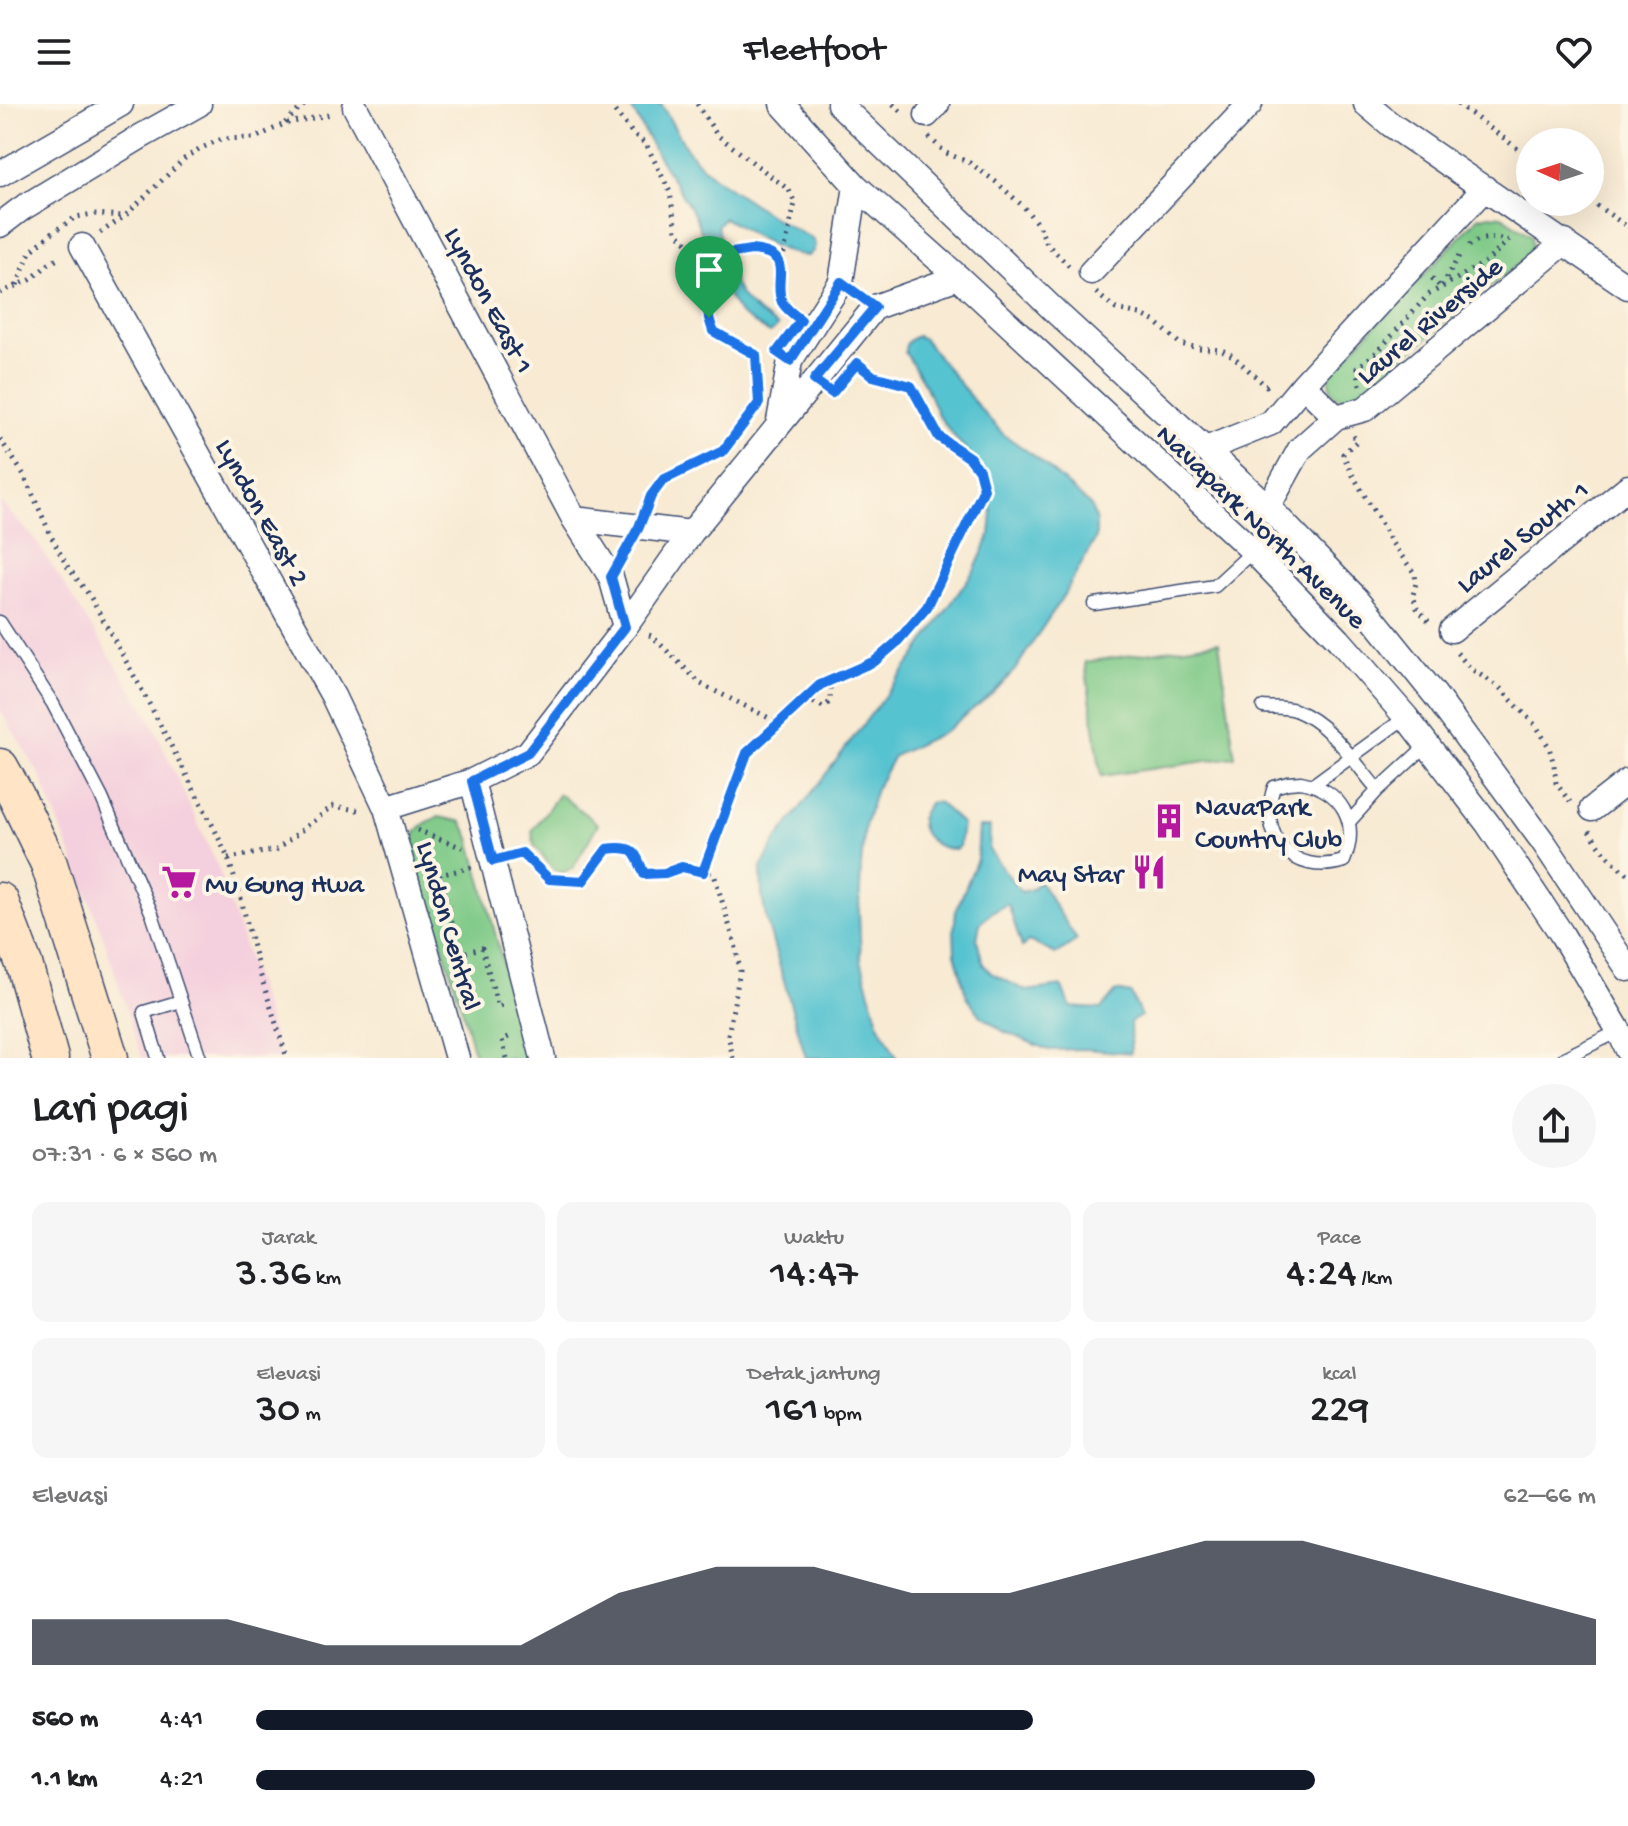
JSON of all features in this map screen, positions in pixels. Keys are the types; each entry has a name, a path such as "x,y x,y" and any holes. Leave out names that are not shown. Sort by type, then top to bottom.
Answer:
{"main road":[{"path":"0,767 49,864 110,1058"},
{"path":"0,901 24,964 50,1058"}],"street":[{"path":"0,174 121,104"},
{"path":"0,225 21,209 199,104"},
{"name":"Navapark North Avenue","path":"782,104 856,186 1253,551 1339,640 1428,744 1496,836 1561,933 1623,1040"},
{"path":"839,104 1058,314 1268,507 1359,601 1435,695 1544,843 1628,969"},
{"path":"1091,272 1250,104"},
{"path":"1366,104 1390,124 1516,209"},
{"name":"Lyndon East 1","path":"355,107 574,519 611,577 625,627"},
{"path":"779,423 790,361 841,282 856,186"},
{"name":"Laurel Riverside","path":"1206,449 1271,423 1485,188"},
{"path":"1526,216 1628,287"},
{"name":"Laurel Riverside","path":"1268,507 1300,449 1336,417 1365,409 1565,242"},
{"name":"Lyndon East 2","path":"82,246 333,696 388,814"},
{"path":"388,814 472,781 528,753 625,627 691,533 875,307 958,277"},
{"path":"841,282 875,307"},
{"path":"1303,385 1336,417"},
{"name":"Laurel South 1","path":"1452,630 1628,487"},
{"path":"574,519 691,533"},
{"path":"1406,717 1435,695"},
{"path":"472,781 543,1058"},
{"path":"1592,809 1628,781"},
{"name":"Lyndon Central","path":"388,814 457,1058"}],"lane":[{"path":"1094,604 1215,586 1253,551"},
{"path":"0,622 53,704 102,798 152,914 200,1058"},
{"path":"1263,707 1293,709 1312,719 1335,736 1378,790"},
{"path":"1314,784 1406,717"},
{"path":"1349,822 1428,744"},
{"path":"1301,782 1327,790 1344,810 1349,822 1351,836 1344,861 1322,866 1310,864 1289,854 1274,835 1269,811 1274,787 1301,782"},
{"path":"158,1058 144,1012 181,1001"},
{"path":"1564,1058 1623,1040"}],"path":[{"path":"284,124 305,104"},
{"path":"612,104 634,135 646,144 670,192 676,231 701,258 713,331 756,355 777,352 790,361"},
{"path":"697,104 717,135 789,190 795,203 783,257 781,300 801,320"},
{"path":"1458,104 1516,148"},
{"path":"0,293 30,280 49,264 82,246 125,216 184,159 199,149 222,139 255,138 284,124 355,107"},
{"path":"1604,211 1628,227"},
{"path":"1357,368 1378,351 1428,295 1486,262 1510,240 1526,216"},
{"path":"1441,288 1461,252 1474,241 1489,238 1510,240"},
{"path":"701,258 763,251 782,267"},
{"path":"756,355 758,387"},
{"path":"703,872 747,753 820,685 875,661 896,643 927,607 984,489 979,470 970,458 939,437 911,386 873,376 857,363 849,373"},
{"path":"639,527 651,496 663,480 723,451 759,403"},
{"path":"0,439 24,475 60,553 90,596 143,692 228,858 287,1058"},
{"path":"625,627 652,636 701,684 779,723"},
{"path":"806,699 823,707 830,702 830,682"},
{"path":"228,858 276,850 333,806 388,814 463,847 468,868"},
{"path":"460,954 440,875 522,853 549,879 583,881 607,849 623,847 636,854 644,874 665,873 682,867 714,874 740,971 728,1035 733,1058"},
{"path":"430,962 482,948 498,1007 503,1005 506,1016"},
{"path":"507,1058 502,1040 512,1037 509,1027"}],"shaded area":[{"path":"0,502 34,538 147,713 218,867 281,1058 142,1058 103,936 41,777 0,710"}],"green space":[{"path":"1502,216 1531,236 1532,247 1526,258 1354,398 1337,396 1330,385 1330,373 1478,218"},
{"path":"1219,642 1235,757 1101,776 1085,662"},
{"path":"559,794 598,824 573,868 562,873 554,870 534,845 532,831"},
{"path":"439,817 462,822 470,838 528,1058 475,1058 412,849 414,837 420,828"}],"water":[{"path":"629,104 661,104 698,163 776,219 812,239 814,250 808,256 775,246 724,218 717,226 739,292 759,314 778,326 770,333 741,315 730,299 695,216"},
{"path":"917,336 924,339 1003,434 1037,458 1091,506 1096,522 1096,538 1015,670 993,693 944,732 894,756 876,789 865,826 861,866 861,960 878,1022 897,1058 806,1058 767,922 761,868 777,839 914,657 975,569 990,535 992,513 984,476 973,457 938,415 905,352 908,342"},
{"path":"934,802 962,824 956,849 936,844 922,829 923,814 929,803"},
{"path":"979,827 990,827 989,850 1021,892 1032,889 1039,881 1077,940 1056,954 1029,941 1022,947 1008,904 980,923 977,939 983,964 991,973 1026,991 1061,986 1071,1007 1101,1009 1116,991 1131,994 1141,1016 1130,1022 1131,1053 1048,1050 1003,1031 981,1016 967,997 955,953 954,930 956,911 977,859"}],"place":[{"name":"NavaPark Country Club","path":"1169,821"},
{"name":"May Star","path":"1149,872"},
{"name":"Mu Gung Hwa","path":"179,882"}],"route":[{"path":"763,251 782,267 781,300 801,320 777,352 790,361 841,282 875,307 814,380 832,393 857,363 873,376 911,386 939,437 970,458 979,470 984,489 927,607 896,643 875,661 820,685 747,753 703,872 682,867 665,873 644,874 636,854 623,847 607,849 583,881 549,879 522,853 493,861 472,781 528,753 625,627 611,577 639,527 651,496 663,480 723,451 759,403 756,355 713,331 709,318 701,258 763,251"}]}
